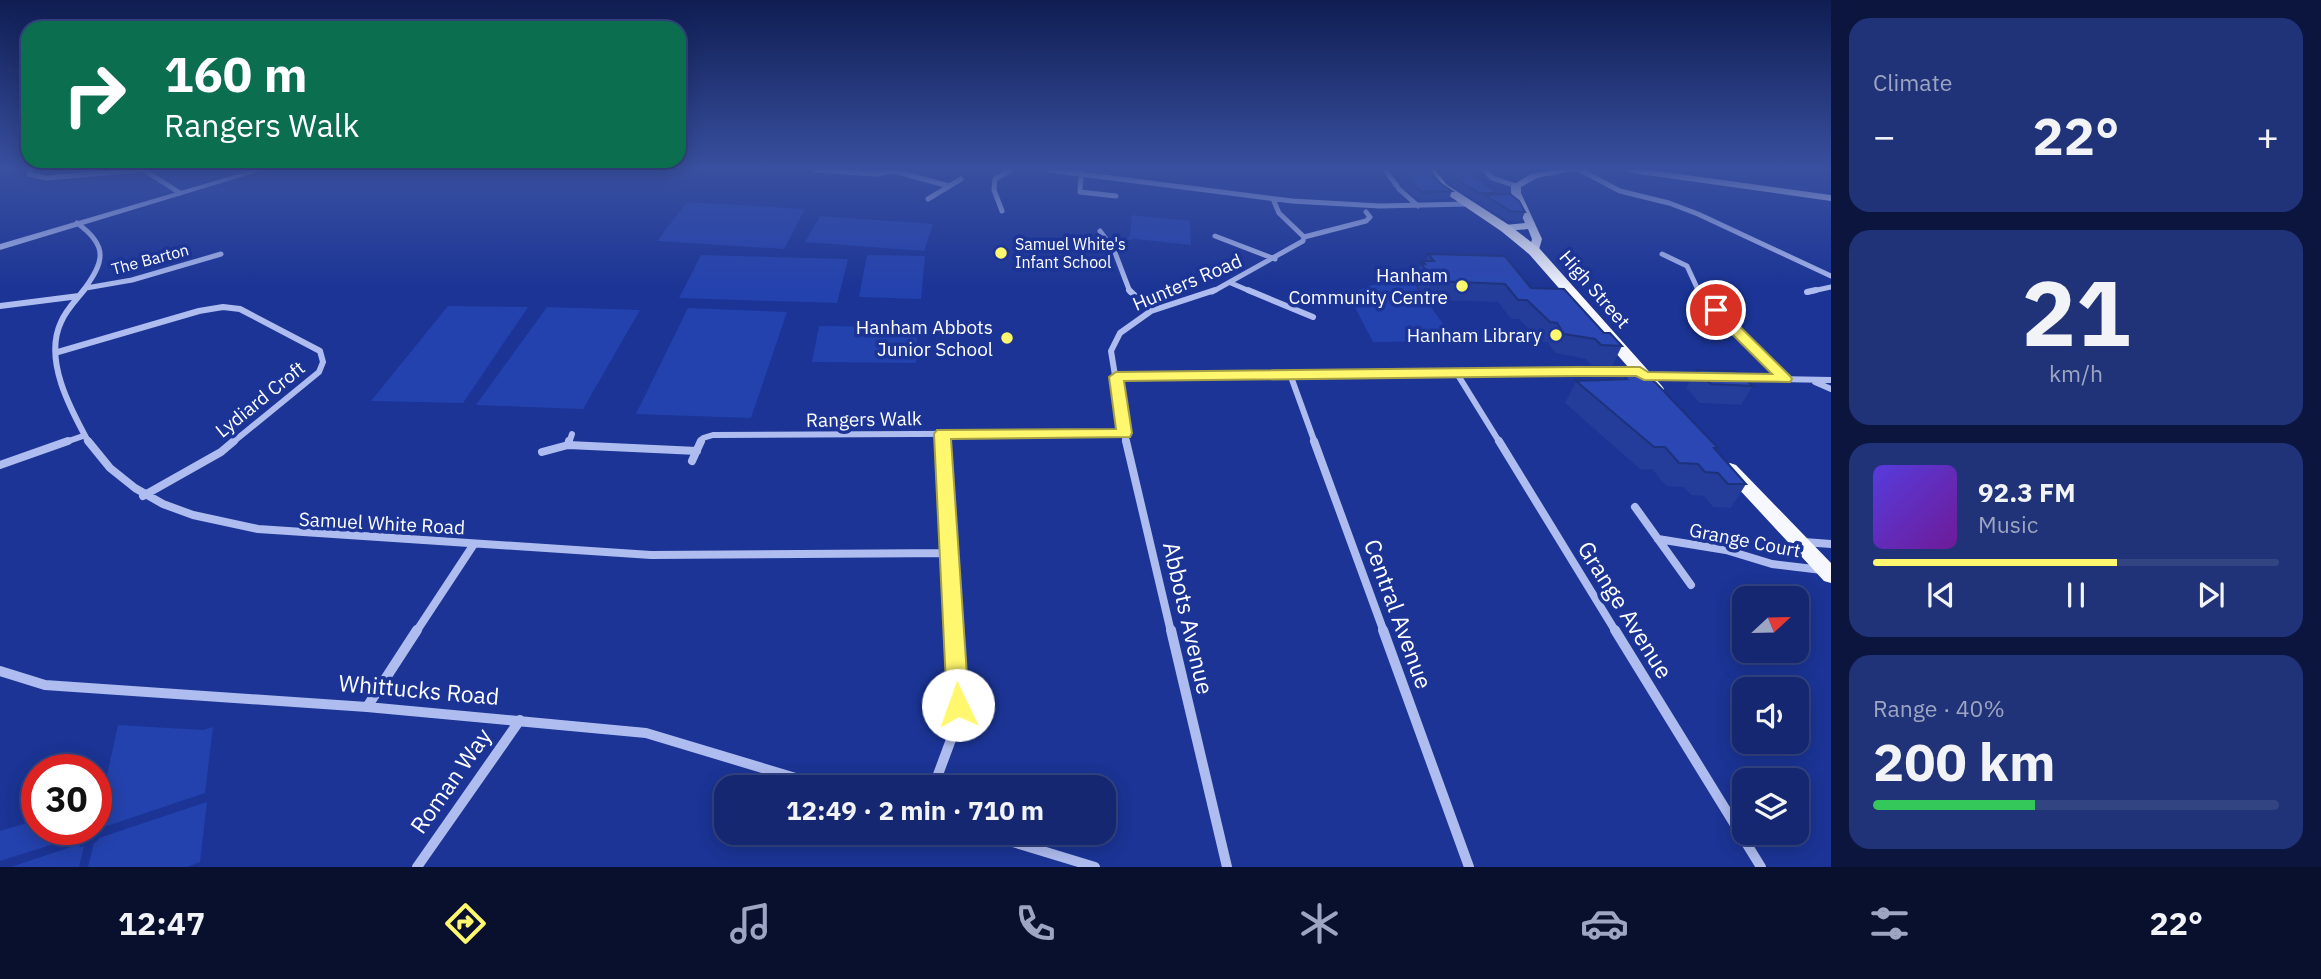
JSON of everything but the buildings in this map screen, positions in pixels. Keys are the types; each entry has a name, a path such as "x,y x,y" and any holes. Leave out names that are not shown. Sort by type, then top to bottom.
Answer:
{"main road":[{"name":"High Street","path":"1478,210 1511,231 1534,251 1671,405"},
{"path":"1525,210 1537,239 1534,251"},
{"path":"1511,231 1528,231 1532,226"},
{"path":"1717,455 1829,573"}],"street":[{"path":"0,247 120,210"},
{"path":"1278,210 1304,237"},
{"path":"1689,210 1831,276"},
{"name":"Hunters Road","path":"1116,377 1111,351 1115,342 1132,323 1151,312 1231,283 1303,242 1304,237 1366,221 1370,217 1366,212"},
{"name":"Samuel White Road","path":"77,223 96,237 101,245 98,270 57,330 60,384 83,436 108,469 144,496 182,512 248,529 652,555 950,553"},
{"path":"1100,231 1115,250 1127,286 1151,312"},
{"path":"1215,236 1275,258"},
{"name":"The Barton","path":"86,288 132,280 221,254"},
{"path":"1662,254 1687,266 1698,290 1785,379"},
{"path":"1231,283 1313,317"},
{"path":"1807,292 1831,287"},
{"path":"0,306 79,296"},
{"name":"Lydiard Croft","path":"58,352 199,311 223,307 240,309 320,351 323,362 319,372 246,433 221,452 144,496"},
{"path":"1116,377 1456,372 1713,377"},
{"name":"Grange Avenue","path":"1456,372 1761,867"},
{"name":"Central Avenue","path":"1290,374 1469,867"},
{"name":"Abbots Avenue","path":"1116,377 1124,433 1227,867"},
{"path":"1727,378 1831,380"},
{"path":"1811,380 1831,389"},
{"name":"Rangers Walk","path":"697,451 703,438 713,435 1124,433"},
{"path":"568,445 572,434"},
{"path":"938,775 959,718 942,434"},
{"path":"0,465 83,436"},
{"path":"542,452 568,445 697,451 692,461"},
{"name":"Grange Court","path":"1635,507 1691,584"},
{"name":"Grange Court","path":"1658,539 1726,550 1772,564 1829,573"},
{"path":"1800,542 1831,544"},
{"path":"368,707 474,544"},
{"name":"Whittucks Road","path":"0,671 44,685 368,707 646,733 787,775"},
{"name":"Roman Way","path":"417,867 520,720"},
{"path":"1023,845 1095,867"}],"shaded area":[{"path":"680,210 804,210 784,249 657,241"},
{"path":"1132,215 1190,221 1191,245 1126,240 1130,235"},
{"path":"820,216 933,224 924,251 805,242"},
{"path":"701,255 848,259 837,303 679,298"},
{"path":"867,255 925,256 921,299 859,297"},
{"path":"1416,269 1421,274 1411,278 1420,293 1403,293 1406,299 1426,300 1455,341 1373,342 1348,294"},
{"path":"448,306 528,307 463,403 371,401"},
{"path":"547,307 640,310 583,409 476,405"},
{"path":"688,308 787,312 751,418 636,414"},
{"path":"819,326 917,327 916,363 812,362"},
{"path":"118,725 203,730 213,727 205,793 112,824 112,754"},
{"path":"207,802 200,862 187,867 88,867 94,845 112,845 112,834"},
{"path":"21,825 21,845 50,845 0,861 0,831"},
{"path":"77,845 84,846 79,867 11,867"}],"place":[{"name":"Samuel White's Infant School","path":"1001,253"},
{"name":"Hanham Community Centre","path":"1462,286"},
{"name":"Hanham Library","path":"1556,335"},
{"name":"Hanham Abbots Junior School","path":"1007,338"}],"route":[{"path":"958,705 942,434 1124,433 1116,377 1578,371 1640,372 1644,376 1785,379 1716,310"}]}
